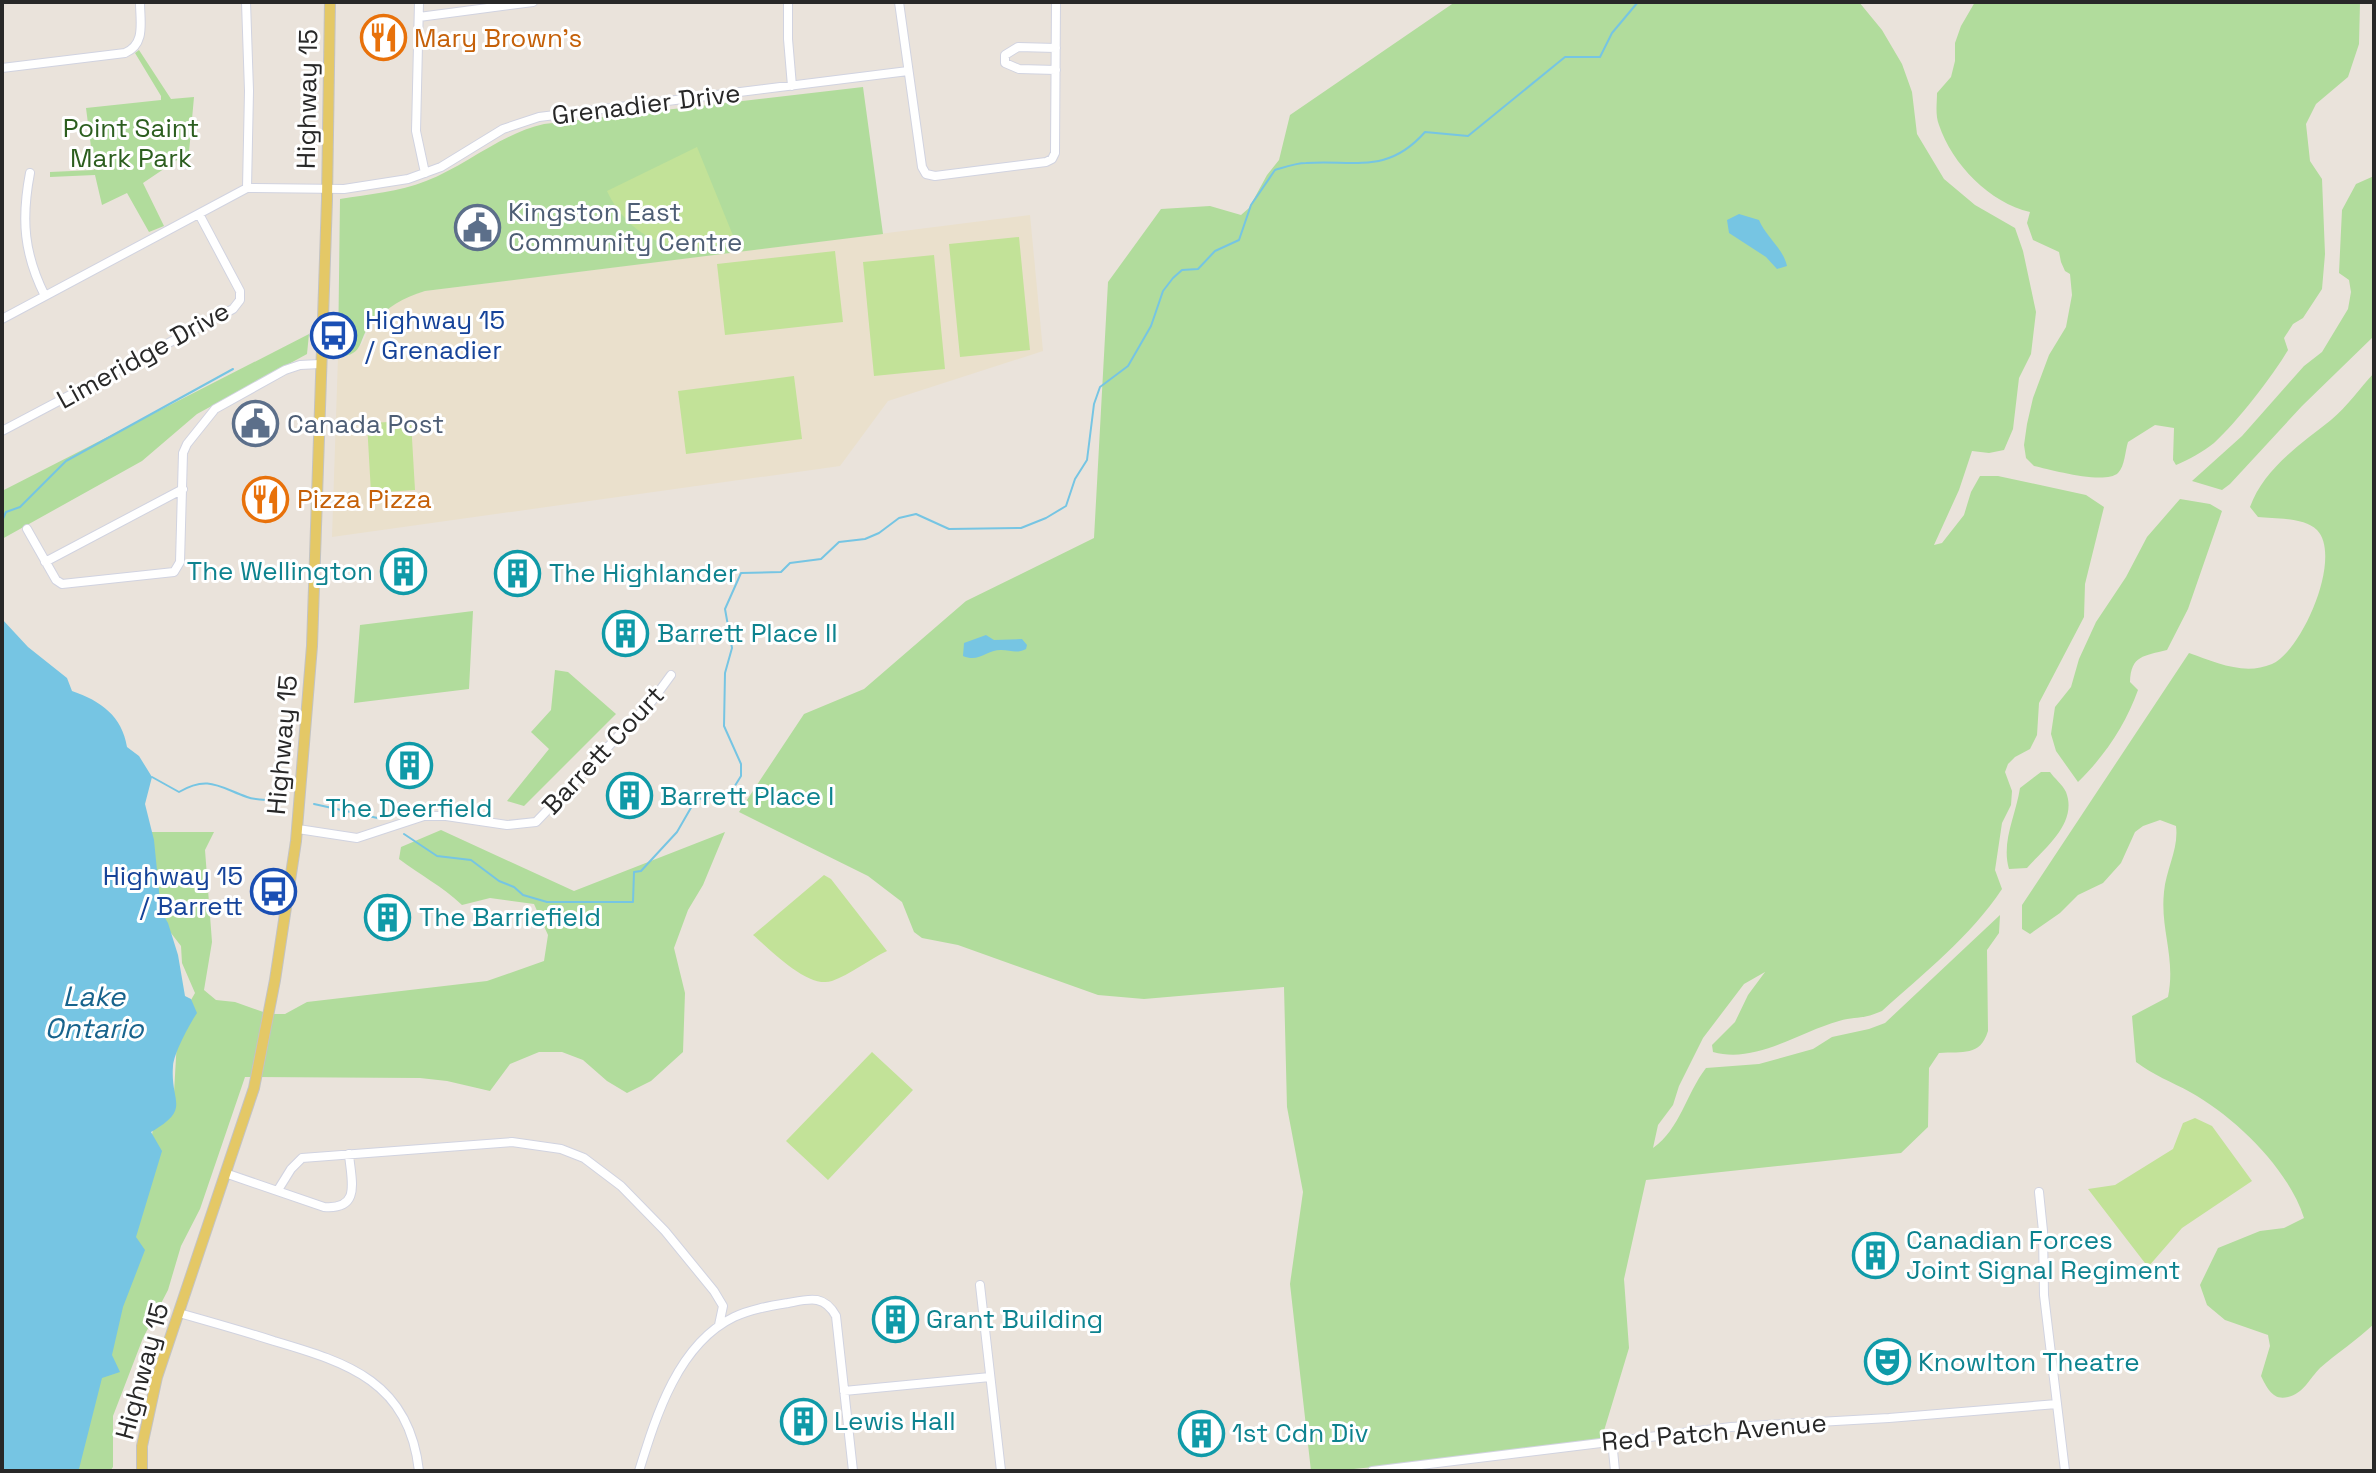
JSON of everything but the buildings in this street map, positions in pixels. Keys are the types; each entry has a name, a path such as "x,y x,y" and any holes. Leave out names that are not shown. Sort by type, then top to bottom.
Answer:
{"main road":[{"name":"Highway 15","path":"142,1471 142,1446 151,1400 254,1088 275,980 298,829 312,646 328,189 330,2"}],"street":[{"path":"2,68 132,50 141,35 140,2"},
{"path":"2,319 247,188 249,91 246,2"},
{"path":"419,2 416,131 425,173"},
{"path":"419,17 533,2"},
{"path":"788,2 792,86"},
{"path":"899,2 922,167 926,174 935,176 1052,159 1055,153 1056,2"},
{"path":"1056,48 1010,49 1005,55 1005,63 1019,69 1056,70"},
{"name":"Grenadier Drive","path":"247,188 377,186 441,167 503,129 539,117 908,71"},
{"path":"30,173 24,205 26,242 32,270 45,296"},
{"name":"Limeridge Drive","path":"2,431 233,309 240,300 240,291 199,214"},
{"path":"27,529 56,580 62,584 174,572 180,562 183,453 187,444 215,409 285,370 320,364"},
{"path":"45,562 183,489"},
{"name":"Barrett Court","path":"298,829 357,838 424,816 507,825 536,822 652,701 671,675"},
{"path":"278,1190 302,1158 512,1142 561,1149 584,1158 621,1186 665,1231 723,1306 743,1313"},
{"path":"225,1173 324,1207 338,1208 347,1203 351,1195 349,1154"},
{"path":"2039,1192 2044,1295 2065,1471"},
{"path":"980,1285 1001,1471"},
{"path":"639,1471 656,1414 681,1365 719,1325 743,1313 804,1300 819,1300 830,1305 836,1316 853,1471"},
{"path":"719,1325 723,1306"},
{"path":"179,1313 339,1361 366,1375 391,1399 406,1422 419,1471"},
{"path":"844,1391 990,1377"},
{"name":"Red Patch Avenue","path":"1372,1471 1731,1427 2057,1404"},
{"path":"1612,1440 1615,1471"}],"shaded area":[{"path":"1030,215 1043,351 888,401 840,466 332,537 338,357 348,356 362,344 371,324 401,298 425,291"}],"green space":[{"path":"1455,2 1859,2 1882,30 1902,64 1912,92 1917,134 1944,179 1975,205 2015,228 2036,312 2031,354 2019,378 2013,429 2004,450 1989,453 1972,451 1959,490 1934,545 1942,543 1964,515 1980,476 1998,476 2086,495 2104,507 2085,584 2084,617 2039,703 2037,735 2030,749 2015,757 2005,772 2012,791 2011,805 2002,823 1995,870 2002,889 1976,923 1882,1011 1839,1021 1745,1054 1713,1052 1712,1045 1735,1022 1748,995 1765,972 1744,984 1703,1038 1673,1105 1658,1125 1653,1148 1670,1131 1706,1068 1759,1064 1813,1049 1832,1037 1885,1023 2000,915 1999,933 1987,950 1988,1031 1975,1049 1939,1053 1929,1068 1928,1127 1901,1153 1646,1180 1624,1279 1629,1348 1600,1444 1311,1471 1290,1284 1303,1192 1287,1107 1284,987 1144,999 1098,995 958,945 922,938 914,932 902,902 868,876 739,812 804,714 864,689 966,601 1094,538 1108,282 1161,209 1210,206 1241,215 1249,208 1279,160 1290,115"},
{"path":"1975,2 2360,2 2359,44 2348,77 2316,104 2306,124 2310,161 2322,179 2325,254 2322,289 2303,318 2293,324 2284,338 2288,350 2243,411 2214,443 2181,463 2176,465 2173,460 2174,428 2155,425 2128,442 2122,466 2118,473 2111,476 2102,478 2065,473 2034,466 2026,458 2024,445 2033,398 2049,355 2066,327 2072,295 2070,274 2065,271 2059,252 2033,240 2027,223 2030,212 2001,200 1974,180 1953,154 1939,125 1937,93 1951,77 1955,43"},
{"name":"Point Saint Mark Park","path":"139,50 171,99 194,97 189,152 143,183 164,226 149,232 127,193 102,205 95,175 50,177 50,172 94,170 86,108 161,100 135,53"},
{"path":"863,87 883,234 425,291 389,308 371,324 357,350 338,357 340,199 416,185 456,167 498,142 544,124"},
{"path":"697,147 734,238 696,248 660,242 630,223 607,191"},
{"path":"2374,176 2374,336 2302,406 2230,484 2222,490 2192,481 2242,436 2304,366 2322,352 2348,309 2351,292 2349,280 2339,273 2342,210 2356,184"},
{"path":"1019,237 1030,350 960,357 949,244"},
{"path":"835,251 843,322 725,335 717,264"},
{"path":"934,255 945,369 874,376 863,262"},
{"path":"309,334 307,354 197,414 142,461 2,539 2,491"},
{"path":"2374,373 2374,1324 2320,1368 2298,1393 2283,1398 2271,1392 2261,1376 2270,1346 2268,1335 2225,1320 2207,1305 2200,1285 2218,1248 2260,1231 2284,1228 2304,1218 2296,1199 2273,1163 2225,1115 2136,1062 2132,1016 2168,997 2170,969 2163,906 2165,884 2176,843 2176,826 2160,820 2143,826 2135,832 2121,863 2103,883 2078,895 2060,913 2030,934 2022,929 2022,905 2189,653 2219,664 2251,669 2272,664 2284,656 2295,641 2316,602 2325,560 2324,543 2311,526 2297,521 2258,517 2250,507 2264,480 2274,469 2337,415"},
{"path":"794,376 802,439 686,454 678,391"},
{"path":"411,421 415,490 371,493 367,423"},
{"path":"2180,499 2210,504 2222,511 2188,609 2167,650 2140,658 2133,666 2130,682 2138,690 2127,715 2105,751 2078,782 2056,751 2051,734 2055,707 2071,687 2079,659 2096,622 2126,577 2147,537"},
{"path":"473,611 469,689 354,703 360,625"},
{"path":"555,670 568,672 616,714 524,806 507,801 549,749 531,732 551,710"},
{"path":"2041,772 2050,772 2065,789 2068,814 2058,834 2027,868 2009,869 2008,839 2020,788"},
{"path":"441,830 574,891 725,832 703,885 688,910 674,948 685,993 683,1052 651,1081 627,1093 607,1081 583,1060 562,1052 539,1052 510,1064 490,1091 420,1078 245,1077 200,1209 181,1246 168,1290 143,1338 113,1416 113,1467 110,1471 50,1471 148,1161 154,1122 174,1093 177,1040 187,1007 195,993 182,963 181,946 164,924 147,889 151,832 214,832 205,850 212,942 204,990 216,1000 235,1002 269,1014 285,1014 307,1002 487,981 544,961 548,935 534,904 490,898 462,905 399,859 401,847"},
{"path":"824,875 831,879 887,951 839,978 822,982 790,967 753,935"},
{"path":"872,1052 913,1090 828,1180 786,1141"},
{"path":"2195,1118 2212,1126 2252,1181 2182,1228 2148,1267 2088,1189 2115,1185 2173,1149 2183,1123"}],"water":[{"path":"1739,214 1759,220 1787,266 1777,269 1766,257 1729,233 1727,220"},
{"name":"Lake Ontario","path":"2,619 28,647 67,678 72,691 101,705 115,718 127,747 139,756 152,777 145,804 154,840 161,911 178,955 185,996 191,999 197,1013 174,1060 175,1110 164,1124 151,1132 162,1151 136,1237 145,1250 123,1307 112,1355 120,1372 102,1378 79,1469 2,1471"},
{"path":"986,635 994,640 1022,639 1027,645 1026,649 996,651 974,658 963,656 964,643"}],"waterway":[{"path":"404,834 437,856 471,860 523,895 547,902 633,902 634,872 641,871 677,832 696,799 728,797 741,776 741,764 724,726 725,673 732,648 725,609 741,573 781,572 790,563 821,559 839,542 865,539 899,518 916,514 949,529 1021,528 1066,506 1075,479 1087,460 1094,404 1100,387 1128,366 1151,326 1163,291 1173,278 1182,270 1198,269 1215,251 1239,240 1251,205 1275,170 1302,163 1356,163 1384,159 1398,154 1425,132 1468,136 1565,57 1600,57 1612,33 1638,2"},
{"path":"2,521 6,512 20,507 66,461 233,369"},
{"path":"152,777 179,792 206,783 251,798 280,801"},
{"path":"314,804 382,819"}],"place":[{"name":"Mary Brown's","path":"383,38"},
{"name":"Kingston East Community Centre","path":"477,227"},
{"name":"Highway 15 / Grenadier","path":"334,335"},
{"name":"Canada Post","path":"256,424"},
{"name":"Pizza Pizza","path":"266,499"},
{"name":"The Wellington","path":"404,571"},
{"name":"The Highlander","path":"518,573"},
{"name":"Barrett Place II","path":"626,633"},
{"name":"The Deerfield","path":"409,765"},
{"name":"Barrett Place I","path":"629,796"},
{"name":"Highway 15 / Barrett","path":"274,891"},
{"name":"The Barriefield","path":"388,917"},
{"name":"Canadian Forces Joint Signal Regiment","path":"1875,1255"},
{"name":"Grant Building","path":"895,1319"},
{"name":"Knowlton Theatre","path":"1887,1362"},
{"name":"Lewis Hall","path":"803,1421"},
{"name":"1st Cdn Div","path":"1201,1433"}]}
